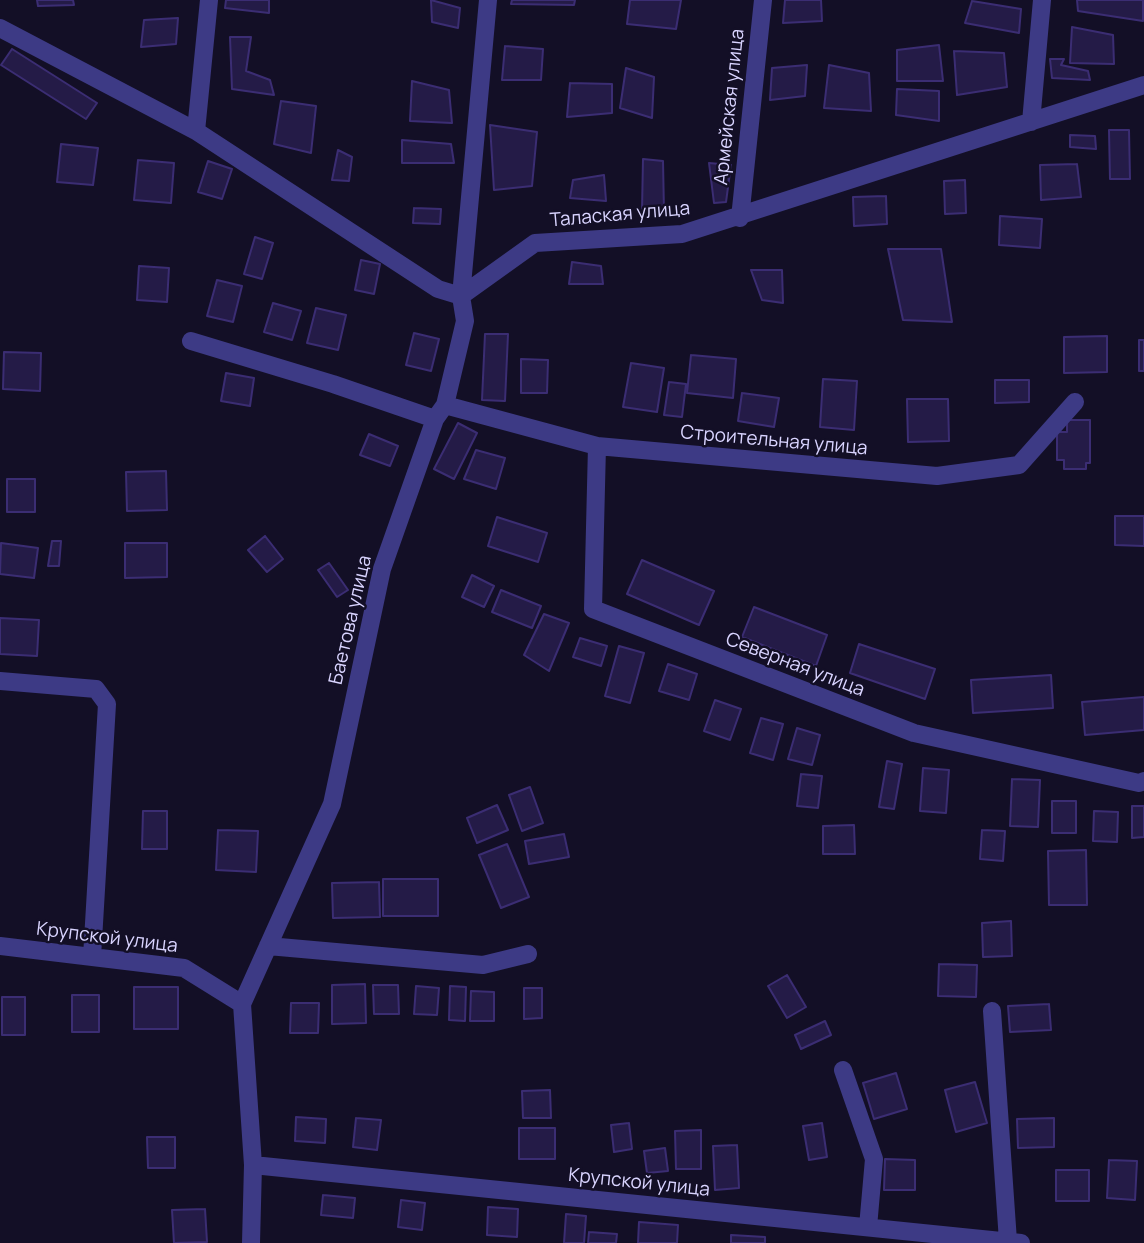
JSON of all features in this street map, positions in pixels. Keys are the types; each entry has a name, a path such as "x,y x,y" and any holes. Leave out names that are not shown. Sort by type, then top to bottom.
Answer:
{"street":[{"path":"196,131 209,0"},
{"name":"Баетова улица","path":"251,1243 253,1165 242,1004 332,804 382,569 440,412 466,321 461,296 488,0"},
{"name":"Армейская улица","path":"740,218 763,0"},
{"path":"1031,122 1042,0"},
{"path":"0,29 196,131 438,289 461,296"},
{"name":"Талаская улица","path":"461,296 535,243 682,234 740,218 1144,86"},
{"name":"Строительная улица","path":"191,341 333,384 440,412 597,446 937,476 1019,465 1075,402"},
{"name":"Северная улица","path":"597,446 593,609 914,733 1139,783 1144,781"},
{"path":"0,681 96,689 107,704 92,957"},
{"name":"Крупской улица","path":"0,946 184,968 242,1004"},
{"path":"268,946 483,965 528,954"},
{"path":"992,1011 1014,1242"},
{"path":"843,1070 874,1159 868,1227"},
{"name":"Крупской улица","path":"253,1165 1014,1242"}],"building":[{"path":"37,0 73,0 74,5 38,6"},
{"path":"226,0 269,0 269,13 225,8"},
{"path":"431,0 460,8 458,28 432,22"},
{"path":"512,0 575,0 574,5 511,4"},
{"path":"630,0 681,0 676,29 627,24"},
{"path":"785,0 821,0 822,21 783,23"},
{"path":"1077,0 1143,0 1143,21 1078,11"},
{"path":"972,1 1021,9 1019,33 965,23"},
{"path":"178,18 176,44 141,47 144,20"},
{"path":"1072,27 1113,35 1114,64 1070,63"},
{"path":"230,37 251,37 246,71 270,80 274,95 232,89"},
{"path":"939,45 943,81 897,81 897,50"},
{"path":"505,46 543,49 541,80 502,80"},
{"path":"12,49 97,103 86,119 1,65"},
{"path":"954,51 1004,53 1007,87 957,95"},
{"path":"1050,59 1064,59 1061,65 1088,71 1090,80 1052,78"},
{"path":"807,65 805,96 770,100 772,68"},
{"path":"829,65 869,73 871,111 824,108"},
{"path":"626,68 654,77 652,118 620,108"},
{"path":"412,81 449,90 452,123 410,121"},
{"path":"570,83 612,84 612,113 567,117"},
{"path":"897,89 939,91 939,121 896,115"},
{"path":"281,101 316,106 311,153 274,144"},
{"path":"490,125 537,132 532,186 494,190"},
{"path":"1109,130 1129,130 1130,179 1110,179"},
{"path":"1070,135 1095,136 1096,149 1070,147"},
{"path":"402,140 451,144 454,163 402,163"},
{"path":"61,144 98,148 93,185 57,182"},
{"path":"338,150 352,157 349,181 332,180"},
{"path":"643,159 663,161 664,213 642,211"},
{"path":"138,160 174,163 171,203 134,200"},
{"path":"208,161 232,169 222,199 198,192"},
{"path":"709,163 731,165 726,202 714,203"},
{"path":"1077,164 1081,197 1041,200 1040,165"},
{"path":"604,175 606,201 570,198 573,180"},
{"path":"965,180 966,213 945,214 944,181"},
{"path":"886,196 887,224 854,226 853,197"},
{"path":"414,208 441,209 440,224 413,223"},
{"path":"1000,216 1042,219 1040,248 999,245"},
{"path":"255,237 273,243 262,279 244,274"},
{"path":"888,249 941,249 952,322 903,320"},
{"path":"361,260 380,264 374,294 355,290"},
{"path":"572,262 601,266 603,284 569,284"},
{"path":"139,266 169,268 167,302 137,300"},
{"path":"751,270 782,270 783,303 762,300"},
{"path":"217,280 242,286 233,322 207,316"},
{"path":"273,303 301,311 292,340 264,332"},
{"path":"316,308 346,315 338,350 307,343"},
{"path":"414,333 439,339 431,371 406,365"},
{"path":"485,334 508,334 505,401 482,400"},
{"path":"1107,336 1107,372 1064,373 1064,337"},
{"path":"1139,340 1144,340 1144,371 1139,371"},
{"path":"4,352 41,353 40,391 3,389"},
{"path":"691,355 736,359 733,398 687,393"},
{"path":"521,359 548,360 547,393 521,393"},
{"path":"631,363 664,368 657,412 623,407"},
{"path":"226,373 254,378 250,406 221,401"},
{"path":"823,379 857,381 854,430 820,427"},
{"path":"995,380 1029,380 1029,402 995,403"},
{"path":"669,382 686,384 682,417 664,415"},
{"path":"742,393 779,398 774,427 738,421"},
{"path":"907,399 948,399 949,441 908,442"},
{"path":"1067,420 1090,420 1090,463 1086,463 1086,469 1064,469 1064,460 1057,460 1057,432 1067,432"},
{"path":"458,423 477,433 454,479 434,469"},
{"path":"369,434 398,446 390,466 360,455"},
{"path":"476,450 505,458 496,489 464,479"},
{"path":"166,471 167,510 127,511 126,472"},
{"path":"7,479 35,479 35,512 7,512"},
{"path":"1115,516 1144,516 1144,546 1115,545"},
{"path":"497,517 547,533 538,562 488,546"},
{"path":"265,536 283,559 267,572 248,550"},
{"path":"52,541 61,541 59,566 48,566"},
{"path":"1,543 38,548 34,578 0,574"},
{"path":"125,543 167,543 167,577 125,578"},
{"path":"642,560 714,591 699,625 627,594"},
{"path":"329,563 348,590 337,597 318,570"},
{"path":"472,575 494,586 484,607 462,597"},
{"path":"501,590 541,606 532,628 492,612"},
{"path":"754,607 827,635 816,666 742,637"},
{"path":"544,614 569,623 549,671 524,655"},
{"path":"0,618 39,620 37,656 0,654"},
{"path":"580,638 607,646 601,666 573,657"},
{"path":"859,644 935,669 925,699 850,673"},
{"path":"619,646 644,653 630,703 605,696"},
{"path":"668,664 697,674 689,700 659,691"},
{"path":"1051,675 1053,708 973,713 971,680"},
{"path":"1144,697 1144,730 1085,735 1082,702"},
{"path":"715,700 741,709 730,740 704,731"},
{"path":"761,718 783,724 773,760 750,753"},
{"path":"797,728 820,735 812,765 788,759"},
{"path":"887,761 902,764 894,809 879,807"},
{"path":"923,768 949,770 946,813 920,811"},
{"path":"801,774 822,776 818,808 797,806"},
{"path":"1012,779 1040,780 1038,827 1010,826"},
{"path":"530,787 543,823 522,831 509,795"},
{"path":"1052,801 1076,801 1076,833 1052,833"},
{"path":"497,805 508,830 477,843 467,818"},
{"path":"1132,806 1144,806 1144,837 1132,838"},
{"path":"143,811 167,811 167,849 142,849"},
{"path":"1094,811 1118,812 1117,842 1093,841"},
{"path":"854,825 855,854 823,854 823,826"},
{"path":"218,830 258,831 256,872 216,870"},
{"path":"982,830 1005,831 1003,861 980,859"},
{"path":"564,834 569,857 529,864 525,841"},
{"path":"507,844 529,897 501,908 479,855"},
{"path":"1086,850 1087,905 1049,905 1048,851"},
{"path":"383,879 438,879 438,916 383,916"},
{"path":"379,882 380,917 333,918 332,883"},
{"path":"1011,921 1012,956 983,957 982,923"},
{"path":"939,964 977,965 976,997 938,996"},
{"path":"787,975 806,1007 787,1018 768,986"},
{"path":"365,984 366,1023 332,1024 332,985"},
{"path":"373,985 398,985 399,1014 374,1014"},
{"path":"416,986 439,988 437,1015 414,1014"},
{"path":"450,986 466,987 465,1021 449,1020"},
{"path":"134,987 178,987 178,1029 134,1029"},
{"path":"524,988 542,988 542,1018 524,1019"},
{"path":"471,991 494,992 494,1021 470,1021"},
{"path":"72,995 99,995 99,1032 72,1032"},
{"path":"2,997 25,997 25,1035 2,1035"},
{"path":"291,1003 319,1003 318,1033 290,1033"},
{"path":"1049,1004 1051,1030 1010,1032 1008,1006"},
{"path":"825,1021 831,1035 801,1049 795,1035"},
{"path":"896,1073 907,1109 874,1119 863,1083"},
{"path":"975,1082 987,1123 956,1132 945,1090"},
{"path":"550,1090 551,1118 523,1118 522,1091"},
{"path":"296,1117 326,1119 325,1143 295,1141"},
{"path":"356,1118 381,1120 377,1150 353,1147"},
{"path":"1054,1118 1054,1147 1018,1148 1017,1119"},
{"path":"629,1123 632,1149 614,1152 611,1125"},
{"path":"822,1123 827,1157 809,1160 803,1126"},
{"path":"519,1128 555,1128 555,1159 519,1159"},
{"path":"701,1130 701,1169 676,1169 675,1131"},
{"path":"147,1137 175,1137 175,1168 148,1168"},
{"path":"737,1145 739,1188 715,1190 713,1146"},
{"path":"665,1148 668,1171 647,1173 644,1151"},
{"path":"885,1159 915,1160 915,1190 884,1190"},
{"path":"1109,1160 1137,1161 1135,1200 1107,1198"},
{"path":"1056,1170 1089,1170 1089,1201 1056,1201"},
{"path":"323,1195 355,1198 353,1218 321,1215"},
{"path":"401,1200 425,1203 422,1230 398,1227"},
{"path":"488,1207 518,1209 517,1237 487,1235"},
{"path":"205,1209 207,1242 174,1243 172,1210"},
{"path":"566,1214 586,1216 584,1243 564,1243"},
{"path":"639,1222 678,1225 677,1243 638,1243"},
{"path":"589,1232 617,1234 616,1243 588,1243"},
{"path":"731,1235 765,1237 765,1243 731,1243"}]}
